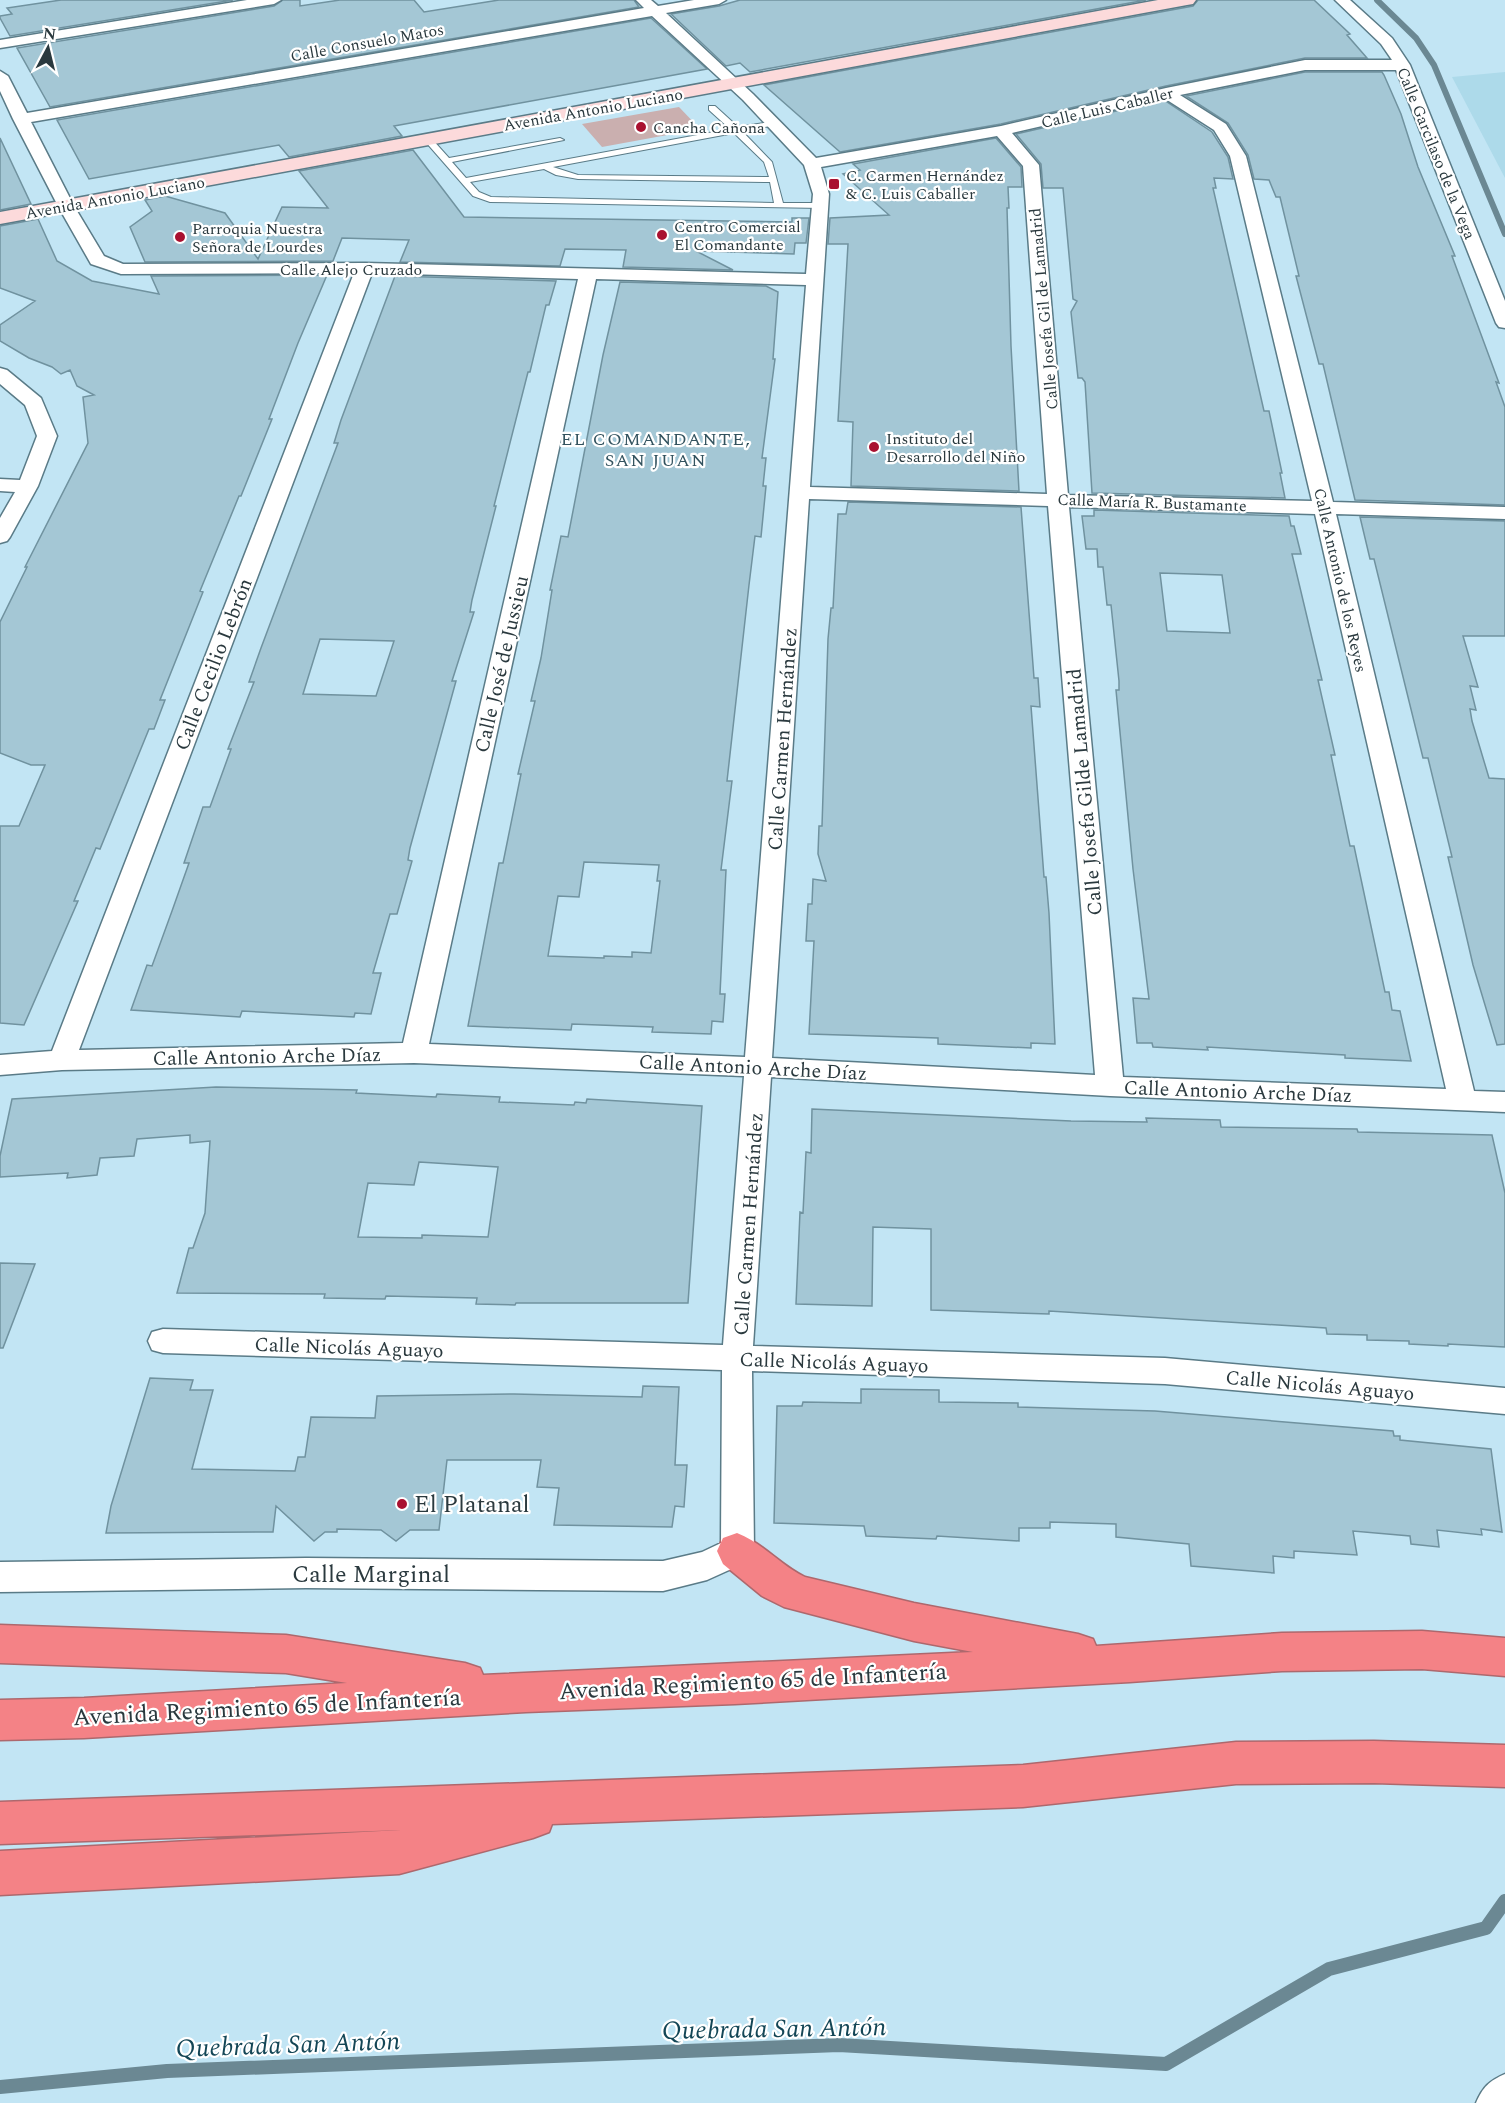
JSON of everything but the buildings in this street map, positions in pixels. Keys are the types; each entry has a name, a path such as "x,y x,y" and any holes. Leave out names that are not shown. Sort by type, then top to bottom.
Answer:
{"highway":[{"path":"737,1551 776,1582 798,1594 914,1622 1130,1663"},
{"path":"0,1644 286,1654 526,1692"},
{"name":"Avenida Regimiento 65 de Infantería","path":"0,1720 84,1718 526,1692 735,1684 1130,1663 1282,1652 1422,1650 1505,1657"},
{"path":"0,1823 1023,1786 1236,1762 1374,1762 1505,1766"},
{"path":"0,1873 399,1851 595,1802"}],"street":[{"path":"0,44 274,0"},
{"name":"Calle Consuelo Matos","path":"21,119 649,5 719,0"},
{"name":"Avenida Antonio Luciano","path":"0,218 1187,0"},
{"name":"Calle Garcilaso de la Vega","path":"1342,0 1387,41 1402,65 1505,323"},
{"name":"Calle Carmen Hernández","path":"649,5 773,123 812,164 820,194 737,1359 737,1551"},
{"name":"Calle Luis Caballer","path":"812,164 1001,131 1166,93 1305,65 1402,65"},
{"name":"Calle Alejo Cruzado","path":"0,76 66,206 97,260 121,269 365,268 814,280"},
{"name":"Calle Antonio de los Reyes","path":"1166,93 1220,127 1238,156 1324,507 1462,1100"},
{"name":"Calle Josefa Gil de Lamadrid","path":"1001,131 1031,165 1058,499"},
{"name":"Calle Cecilio Lebrón","path":"62,1060 365,268"},
{"name":"Calle José de Jussieu","path":"414,1053 588,274"},
{"path":"0,374 34,402 47,436 28,486 0,537"},
{"path":"0,485 28,486"},
{"name":"Calle María R. Bustamante","path":"798,493 1505,513"},
{"name":"Calle Josefa Gilde Lamadrid","path":"1058,499 1110,1086"},
{"name":"Calle Antonio Arche Díaz","path":"0,1065 62,1060 414,1053 1505,1102"},
{"name":"Calle Nicolás Aguayo","path":"163,1341 1165,1371 1505,1401"},
{"name":"Calle Marginal","path":"0,1577 306,1573 663,1576 707,1565 737,1551"},
{"path":"1496,2103 1505,2094"}],"lane":[{"path":"712,108 768,162 779,205"},
{"path":"465,181 773,123"},
{"path":"428,140 476,194 490,199 820,206"},
{"path":"447,161 560,140"},
{"path":"545,166 559,173 578,177 774,180"}],"shaded area":[{"path":"1505,72 1505,178 1452,77"},
{"name":"Cancha Cañona","path":"679,107 700,129 602,147 582,124"}],"waterway":[{"name":"Quebrada San Antón","path":"1377,0 1416,38 1434,65 1505,234"},
{"name":"Quebrada San Antón","path":"0,2087 167,2071 839,2045 1166,2064 1329,1969 1486,1928 1505,1901"}],"place":[{"name":"Cancha Cañona","path":"641,127"},
{"name":"C. Carmen Hernández & C. Luis Caballer","path":"834,184"},
{"name":"Centro Comercial El Comandante","path":"662,235"},
{"name":"Parroquia Nuestra Señora de Lourdes","path":"180,237"},
{"name":"Instituto del Desarrollo del Niño","path":"874,447"},
{"name":"El Platanal","path":"402,1504"}],"district":[{"name":"EL COMANDANTE, SAN JUAN","path":"656,449"}]}
